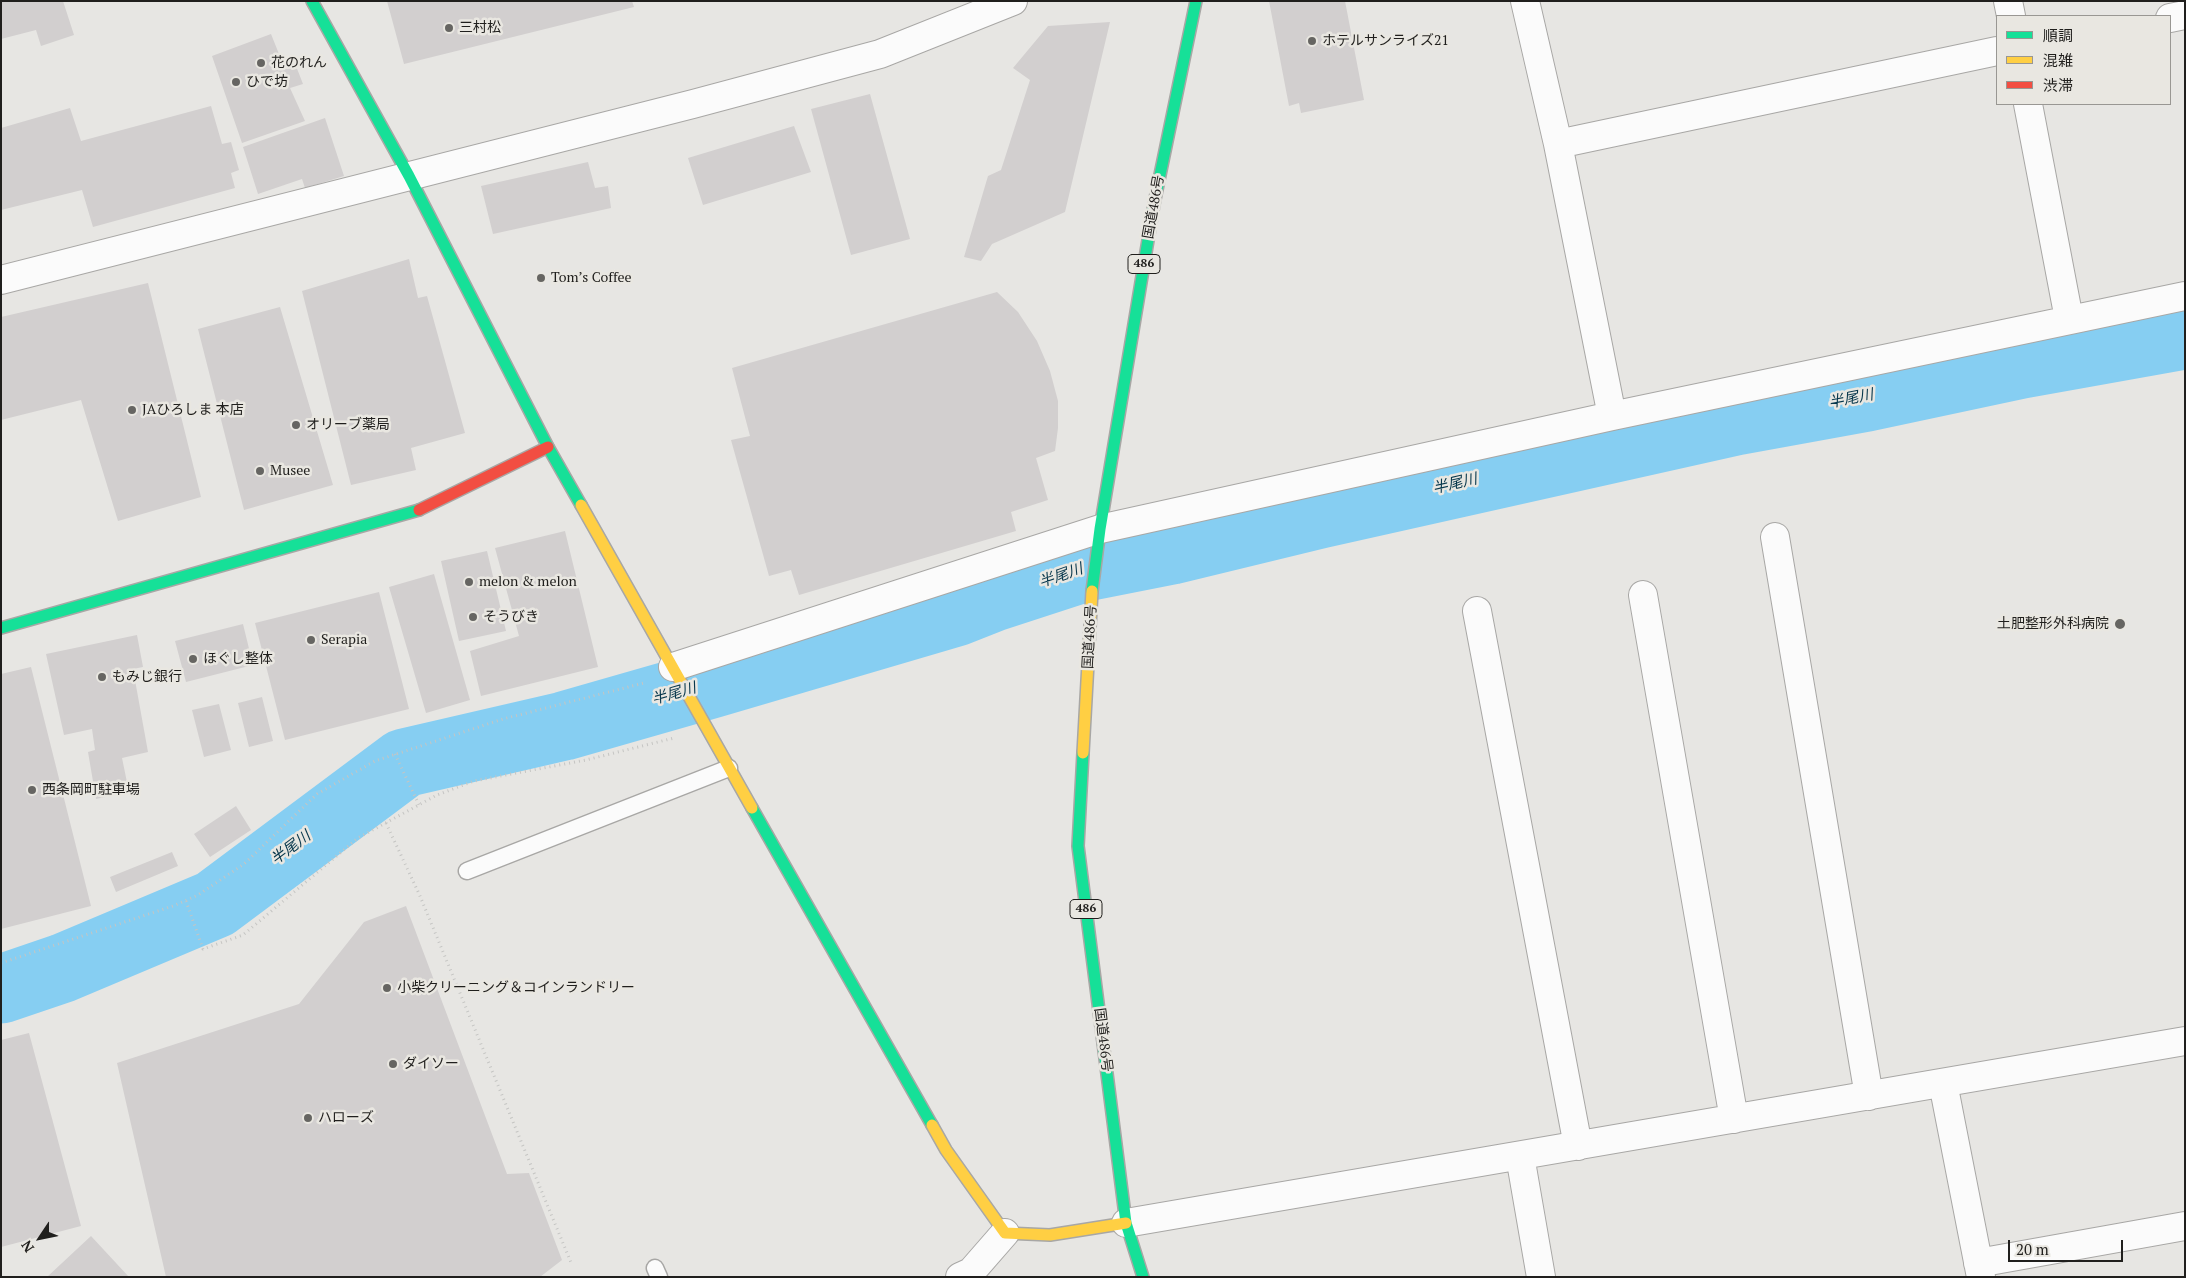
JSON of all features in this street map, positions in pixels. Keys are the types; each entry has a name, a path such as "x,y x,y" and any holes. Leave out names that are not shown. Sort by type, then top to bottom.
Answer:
{"main road":[{"path":"312,1 408,176 548,448 946,1150 1005,1233 1050,1236 1126,1223"},
{"name":"国道486号","path":"1143,1277 1126,1223 1078,846 1092,594 1100,529 1154,204 1196,1"},
{"path":"1,628 412,514 548,448"}],"street":[{"path":"1,280 880,54 1013,1"},
{"path":"1525,1 1558,144 1612,416"},
{"path":"2008,1 2011,15"},
{"path":"2171,18 2185,15"},
{"path":"1558,144 1996,51"},
{"path":"2028,105 2068,319"},
{"path":"673,667 1100,529 1612,416 2185,296"},
{"path":"1774,537 1869,1096"},
{"path":"1643,595 1734,1119"},
{"path":"1477,611 1578,1146"},
{"path":"1126,1223 2185,1041"},
{"path":"1943,1083 1979,1270 2185,1226"},
{"path":"1520,1156 1541,1277"},
{"path":"960,1277 971,1272 1005,1233"}],"lane":[{"path":"467,871 729,768"}],"path":[{"path":"1,963 187,902 244,864 317,794 375,761 396,756 503,719 650,682"},
{"path":"187,902 203,949 244,935 358,838 418,803 474,781 586,760 678,737"},
{"path":"396,756 418,803"},
{"path":"386,822 420,896 572,1265"}],"building":[{"path":"1,1 63,1 74,35 41,46 36,30 1,39"},
{"path":"387,1 632,1 634,7 404,64"},
{"path":"1269,1 1345,1 1364,100 1301,113 1299,103 1289,106"},
{"path":"1110,22 1065,212 992,244 981,261 964,257 988,176 1001,170 1030,80 1013,68 1048,26"},
{"path":"271,34 285,69 296,66 303,84 290,88 305,121 242,143 212,56"},
{"path":"870,94 910,239 851,255 811,109"},
{"path":"211,106 222,144 231,142 239,170 231,173 235,188 93,227 82,190 1,210 1,128 70,108 81,141"},
{"path":"325,118 344,176 305,188 302,179 258,194 243,147"},
{"path":"794,126 811,172 703,205 688,158"},
{"path":"588,162 595,188 608,186 611,208 493,234 481,186"},
{"path":"409,259 418,298 427,296 465,433 411,448 416,470 351,485 302,291"},
{"name":"JAひろしま 本店","path":"148,283 201,497 118,521 81,400 1,420 1,317"},
{"path":"997,292 1018,312 1037,341 1050,371 1058,401 1058,428 1055,451 1036,458 1048,500 1011,512 1016,531 799,595 791,570 769,576 731,440 750,436 732,368"},
{"path":"280,307 333,485 244,510 198,329"},
{"path":"565,531 598,667 481,696 470,651 519,636 495,548"},
{"path":"487,551 506,631 459,641 441,561"},
{"path":"434,574 470,700 426,713 389,587"},
{"path":"379,592 409,709 285,740 255,623"},
{"path":"243,624 253,665 186,682 175,641"},
{"path":"137,635 143,667 133,669 148,752 122,758 129,792 96,799 88,752 95,750 92,729 64,735 46,654"},
{"name":"西条岡町駐車場","path":"31,667 91,906 1,929 1,674"},
{"path":"262,697 273,741 249,747 238,703"},
{"path":"219,704 231,750 204,757 192,710"},
{"path":"236,806 251,830 210,857 194,834"},
{"path":"172,852 178,866 116,892 110,877"},
{"name":"ハローズ","path":"406,906 507,1174 529,1173 562,1260 540,1277 166,1277 117,1063 299,1004 364,922"},
{"path":"29,1033 81,1226 1,1247 1,1040"},
{"path":"91,1236 129,1277 47,1277"}],"waterway":[{"name":"半尾川","path":"1,989 63,968 215,904 404,763 564,726 714,683 956,612 994,597 1086,567 1172,550 1320,514 1735,421 1867,397 2022,364 2185,335"}],"traffic: fast":[{"path":"312,1 409,176 548,447 581,505"},
{"path":"1092,591 1100,529 1154,204 1196,1"},
{"path":"1,628 419,510"},
{"path":"1083,753 1078,846 1126,1223 1143,1277"},
{"path":"752,808 932,1125"}],"traffic: slow":[{"path":"581,505 752,808"},
{"path":"1083,753 1092,591"},
{"path":"932,1125 946,1150 1005,1233 1050,1235 1126,1223"}],"traffic: jam":[{"path":"419,510 548,447"}],"place":[{"name":"三村松","path":"449,28"},
{"name":"ホテルサンライズ21","path":"1312,41"},
{"name":"花のれん","path":"261,63"},
{"name":"ひで坊","path":"236,82"},
{"name":"Tom’s Coffee","path":"541,278"},
{"name":"JAひろしま 本店","path":"132,410"},
{"name":"オリーブ薬局","path":"296,425"},
{"name":"Musee","path":"260,471"},
{"name":"melon & melon","path":"469,582"},
{"name":"そうびき","path":"473,617"},
{"name":"土肥整形外科病院","path":"2120,624"},
{"name":"Serapia","path":"311,640"},
{"name":"ほぐし整体","path":"193,659"},
{"name":"もみじ銀行","path":"102,677"},
{"name":"西条岡町駐車場","path":"32,790"},
{"name":"小柴クリーニング＆コインランドリー","path":"387,988"},
{"name":"ダイソー","path":"393,1064"},
{"name":"ハローズ","path":"308,1118"}]}
